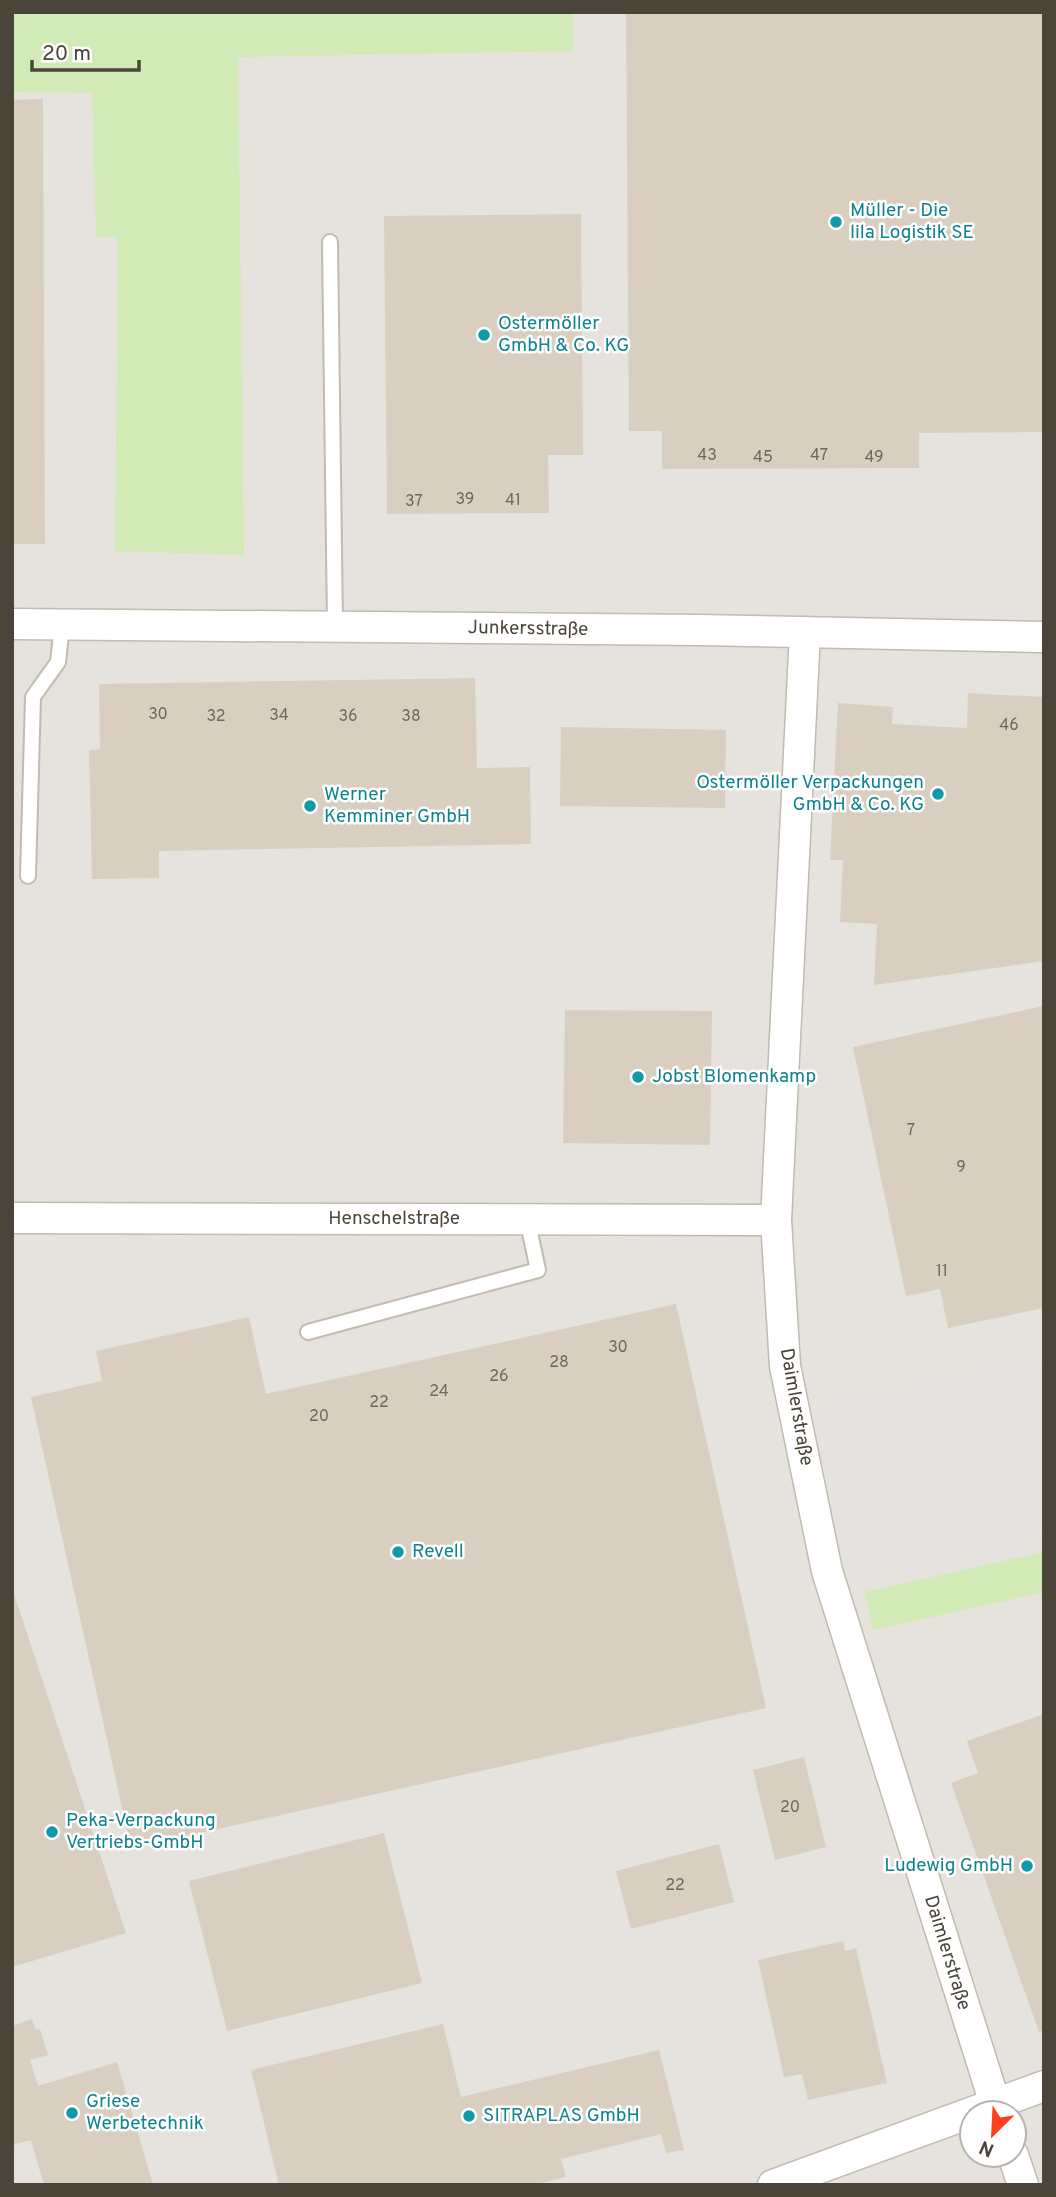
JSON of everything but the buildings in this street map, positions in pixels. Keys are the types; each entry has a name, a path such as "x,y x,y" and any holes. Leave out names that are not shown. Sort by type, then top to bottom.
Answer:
{"street":[{"name":"Junkersstraße","path":"12,624 1044,637"},
{"name":"Daimlerstraße","path":"805,632 776,1220 785,1366 828,1571 994,2099"},
{"name":"Henschelstraße","path":"12,1218 776,1220"},
{"path":"1016,2099 1044,2086"},
{"path":"772,2185 958,2121"}],"lane":[{"path":"330,242 335,627"},
{"path":"28,876 33,697 58,662 62,625"},
{"path":"308,1332 538,1270 527,1219"}],"shaded area":[{"path":"12,12 1044,12 1044,2185 12,2185"},
{"path":"1044,1364 1044,1533 844,1575 810,1413"}],"green space":[{"path":"12,12 573,12 573,51 238,57 244,555 115,551 118,237 96,237 92,93 12,92"},
{"path":"1044,1552 1044,1592 873,1630 865,1592"}],"place":[{"name":"Müller - Die lila Logistik SE","path":"836,222"},
{"name":"Ostermöller GmbH & Co. KG","path":"484,335"},
{"name":"Ostermöller Verpackungen GmbH & Co. KG","path":"938,794"},
{"name":"Werner Kemminer GmbH","path":"310,806"},
{"name":"Jobst Blomenkamp","path":"638,1077"},
{"name":"Revell","path":"398,1552"},
{"name":"Peka-Verpackung Vertriebs-GmbH","path":"52,1832"},
{"name":"Ludewig GmbH","path":"1027,1866"},
{"name":"Griese Werbetechnik","path":"72,2113"},
{"name":"SITRAPLAS GmbH","path":"469,2116"}]}
